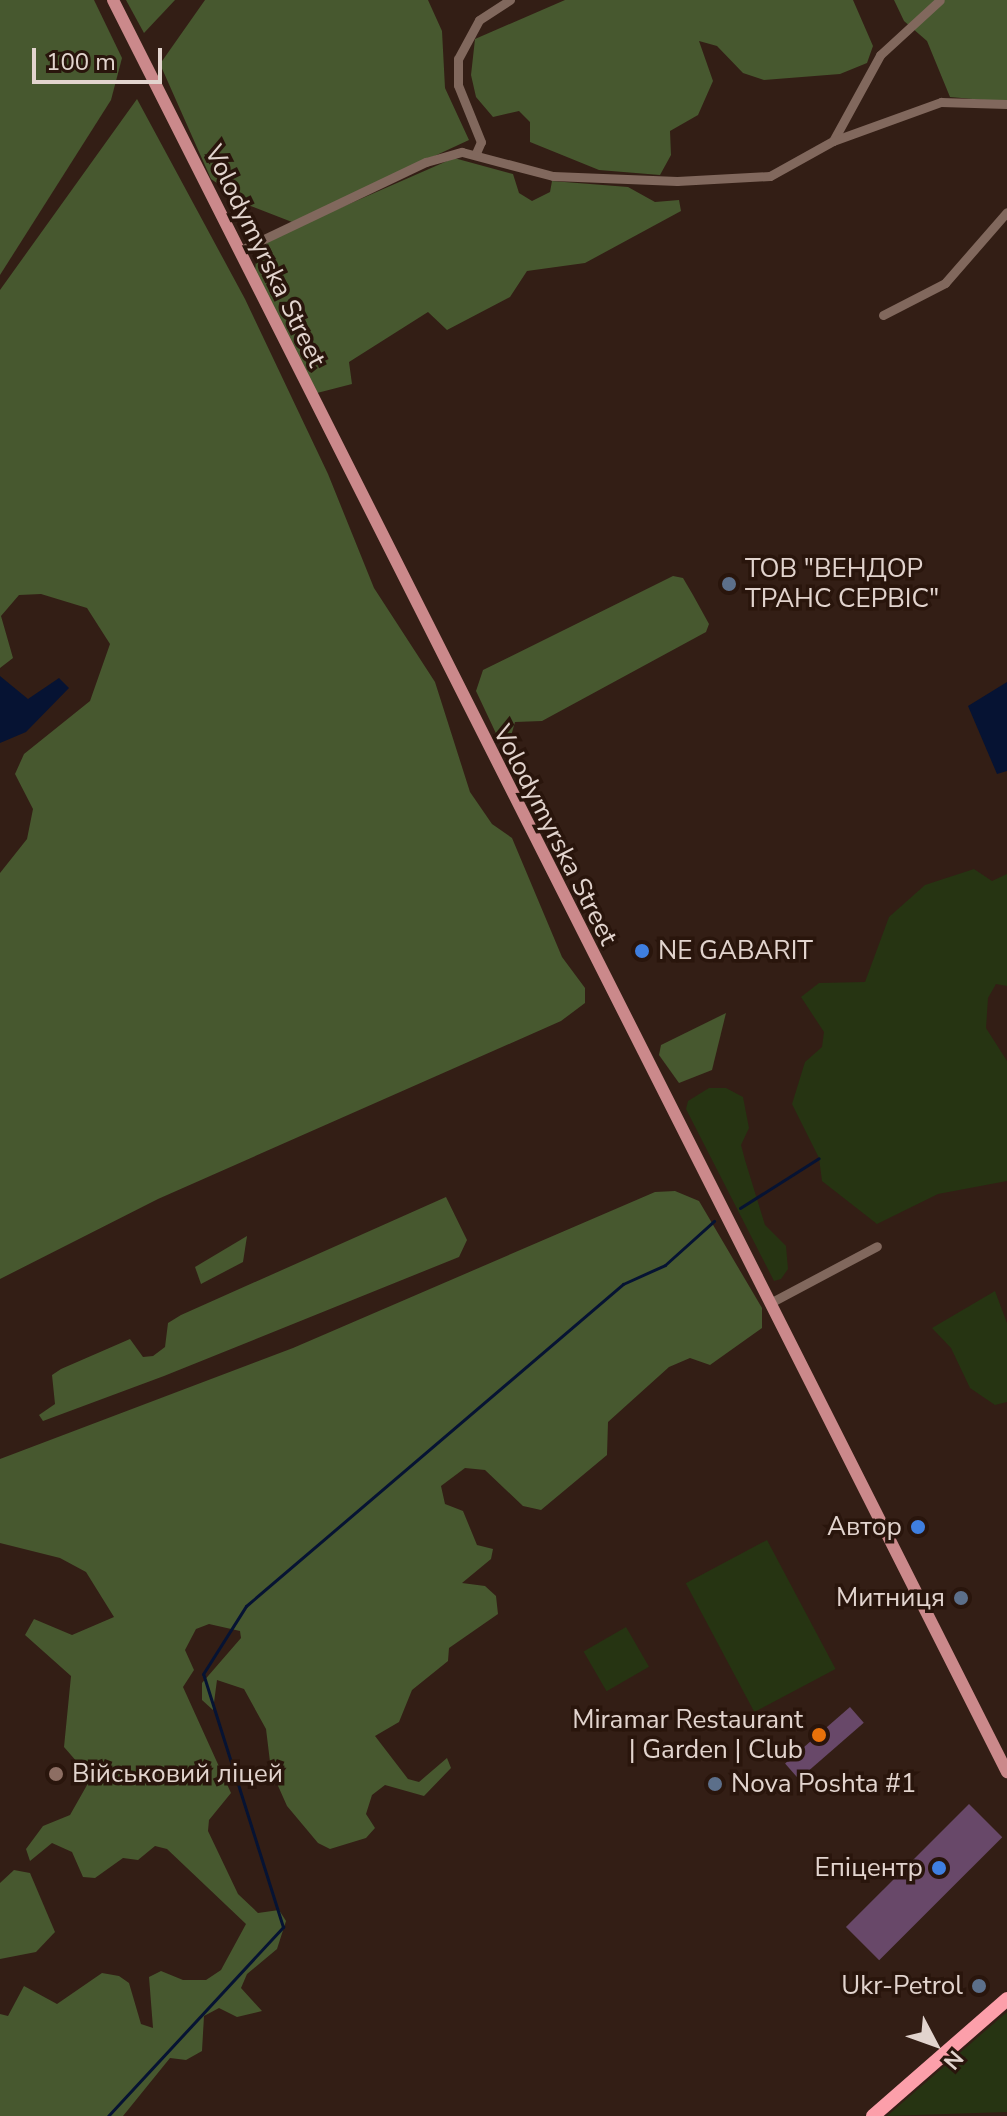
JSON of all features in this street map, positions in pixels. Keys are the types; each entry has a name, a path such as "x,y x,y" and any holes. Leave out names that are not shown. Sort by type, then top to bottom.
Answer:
{"highway":[{"path":"873,2116 1007,1999"}],"main road":[{"name":"Volodymyrska Street","path":"113,0 1007,1772"}],"street":[{"path":"476,153 481,142 458,85 458,59 479,20 510,0"},
{"path":"833,141 880,55 940,0"},
{"path":"239,251 426,162 476,153 553,176 677,181 770,176 833,141 941,102 1007,104"},
{"path":"883,315 933,293 1007,212"},
{"path":"770,1303 877,1246"}],"green space":[{"path":"0,0 94,0 122,58 111,100 0,275"},
{"path":"126,0 175,0 144,33"},
{"path":"205,0 428,0 442,31 445,88 469,140 292,222 248,205 211,179 160,64"},
{"path":"565,0 853,0 873,46 867,63 840,74 764,80 743,73 717,46 699,41 713,81 698,115 670,131 671,155 660,175 599,170 530,142 530,122 519,111 493,117 476,97 471,75 475,39"},
{"path":"894,0 1007,0 1007,102 950,97 927,41 904,21"},
{"path":"137,99 245,299 328,474 374,588 435,682 470,792 492,824 512,838 562,957 585,988 585,1003 561,1021 158,1199 0,1279 0,873 27,839 33,809 15,774 24,754 90,701 110,644 87,608 41,594 19,595 1,616 13,658 0,668 0,290"},
{"path":"454,158 513,174 519,193 532,201 550,192 552,181 628,187 655,202 679,200 681,211 585,263 527,271 510,297 447,330 428,312 349,362 352,384 317,393 255,272 256,260 267,243 292,229"},
{"path":"673,576 683,578 709,624 706,632 542,721 515,722 509,743 501,744 476,691 483,670"},
{"path":"974,869 992,881 1007,874 1007,986 996,984 988,998 986,1028 1007,1061 1007,1181 938,1194 877,1224 822,1181 819,1158 792,1104 805,1062 822,1047 824,1032 801,997 819,983 865,982 889,917 925,885"},
{"path":"726,1013 712,1070 679,1083 659,1055 661,1045"},
{"path":"709,1088 726,1088 743,1097 749,1128 741,1145 765,1225 786,1246 788,1269 781,1279 774,1281 686,1109 688,1101"},
{"path":"675,1191 699,1201 762,1308 762,1328 710,1365 690,1358 669,1367 608,1422 607,1455 541,1510 523,1506 485,1470 465,1468 441,1486 445,1504 463,1511 477,1545 493,1549 491,1559 462,1583 485,1586 496,1596 498,1614 449,1648 448,1661 412,1690 399,1722 375,1736 408,1779 419,1782 447,1758 451,1768 424,1796 385,1785 372,1795 366,1814 375,1828 366,1838 330,1849 318,1843 287,1806 271,1770 266,1729 244,1689 217,1680 213,1710 202,1700 202,1683 241,1638 240,1631 209,1624 196,1629 185,1650 194,1670 183,1687 231,1793 209,1820 208,1831 238,1894 258,1913 279,1910 286,1921 277,1949 247,1974 241,1988 262,2011 237,2017 219,2008 204,2016 202,2051 186,2060 170,2058 123,2116 0,2116 0,2014 8,2016 24,1986 57,2004 102,1973 119,1976 129,1983 141,2024 153,2028 149,1977 161,1971 183,1980 206,1980 221,1970 246,1924 167,1849 155,1846 138,1860 123,1858 95,1878 83,1877 72,1852 52,1843 30,1861 26,1849 43,1826 70,1815 91,1778 64,1747 71,1676 25,1635 34,1619 72,1635 114,1617 86,1572 60,1558 0,1543 0,1459 293,1348 655,1192"},
{"path":"446,1197 467,1240 459,1257 164,1376 43,1421 39,1415 55,1404 52,1375 61,1369 130,1339 143,1357 153,1356 165,1347 168,1323 181,1315"},
{"path":"247,1236 243,1262 201,1284 195,1267"},
{"path":"995,1291 1007,1323 1007,1402 995,1405 970,1388 951,1348 932,1328"},
{"path":"767,1540 836,1669 754,1712 686,1583"},
{"path":"626,1627 649,1667 607,1691 584,1652"},
{"path":"14,1870 30,1873 55,1932 36,1952 0,1959 0,1883"},
{"path":"1007,2012 1007,2112 887,2116"}],"water":[{"path":"0,676 28,699 59,678 69,688 26,732 0,743"},
{"path":"1007,682 1007,771 997,774 968,706"}],"building":[{"path":"850,1707 864,1723 799,1779 785,1763"},
{"name":"Епіцентр","path":"969,1804 1002,1837 879,1960 846,1927"}],"waterway":[{"path":"740,1208 819,1158"},
{"path":"108,2116 283,1927 203,1674 246,1606 623,1284 665,1265 714,1221"}],"place":[{"name":"ТОВ \"ВЕНДОР ТРАНС СЕРВІС\"","path":"729,584"},
{"name":"NE GABARIT","path":"642,951"},
{"name":"Автор","path":"918,1527"},
{"name":"Митниця","path":"961,1598"},
{"name":"Miramar Restaurant | Garden | Club","path":"819,1735"},
{"name":"Військовий ліцей","path":"56,1774"},
{"name":"Nova Poshta #1","path":"715,1784"},
{"name":"Епіцентр","path":"939,1868"},
{"name":"Ukr-Petrol","path":"979,1986"}]}
